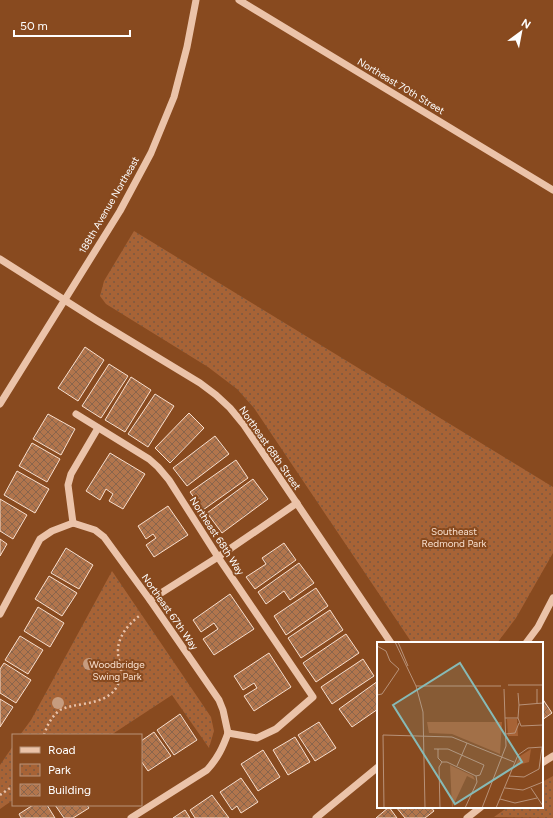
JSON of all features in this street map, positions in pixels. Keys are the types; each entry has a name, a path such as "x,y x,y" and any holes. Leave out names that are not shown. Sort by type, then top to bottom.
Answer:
{"street":[{"name":"188th Avenue Northeast","path":"0,404 120,211 151,153 174,97 187,46 196,0"},
{"name":"Northeast 70th Street","path":"239,0 553,190"},
{"name":"Northeast 68th Street","path":"0,259 200,383 230,408 244,425 389,642"},
{"name":"Northeast 68th Way","path":"76,414 149,459 169,480 218,557 313,697 276,729 257,738 228,733"},
{"path":"0,614 40,539 52,531 73,523 68,485 74,469 98,428"},
{"path":"150,600 218,557 296,503"},
{"name":"Northeast 67th Way","path":"73,523 84,525 95,530 104,537 150,600 219,700 226,720 228,733"},
{"path":"527,642 538,626 553,598"},
{"path":"131,818 207,770 215,761 228,733"},
{"path":"543,762 553,756"},
{"path":"316,818 377,768"},
{"path":"467,818 480,808"}],"path":[{"path":"44,734 52,717 61,709 106,698 115,689 121,677 122,667 118,650 120,640 127,628 139,616"},
{"path":"0,795 12,787"}],"green space":[{"name":"Southeast Redmond Park","path":"134,231 553,487 553,553 516,618 498,642 411,642 254,408 237,389 208,367 106,304 100,296 104,281"},
{"name":"Woodbridge Swing Park","path":"112,571 211,717 214,731 209,748 172,695 113,734 21,734 31,720"},
{"path":"12,747 12,801 0,809 0,765"},
{"path":"553,776 553,818 494,817 507,808 543,808 543,781"}],"building":[{"path":"85,347 104,360 78,401 58,388"},
{"path":"109,364 128,376 101,418 82,406"},
{"path":"131,377 151,390 125,432 105,420"},
{"path":"155,394 174,406 148,447 128,434"},
{"path":"189,413 204,428 170,463 155,448"},
{"path":"48,414 75,429 61,455 33,439"},
{"path":"215,436 229,454 187,486 173,468"},
{"path":"32,443 60,459 47,482 19,466"},
{"path":"110,453 145,474 123,509 109,501 113,494 106,489 100,500 86,491"},
{"path":"236,460 248,478 203,510 190,492"},
{"path":"17,471 49,489 35,513 4,495"},
{"path":"253,479 268,499 222,533 207,513"},
{"path":"0,499 27,515 13,539 0,531"},
{"path":"168,506 188,535 154,557 146,545 156,538 153,534 146,539 138,526"},
{"path":"0,539 7,544 0,556"},
{"path":"284,543 296,560 255,589 246,577 266,564 262,558"},
{"path":"66,548 93,565 79,589 51,573"},
{"path":"299,563 314,583 290,600 284,591 266,604 258,592"},
{"path":"49,576 77,593 62,616 35,599"},
{"path":"316,588 328,606 286,635 274,616"},
{"path":"230,594 254,629 214,655 203,639 218,629 214,623 201,632 193,620"},
{"path":"38,607 64,623 50,647 24,631"},
{"path":"330,610 343,630 301,658 288,638"},
{"path":"346,634 359,653 316,682 303,663"},
{"path":"20,636 43,650 28,674 5,660"},
{"path":"269,653 291,687 254,711 244,696 257,688 254,683 243,690 234,676"},
{"path":"363,659 374,676 332,704 321,687"},
{"path":"4,663 31,680 16,703 0,693 0,669"},
{"path":"377,682 377,710 352,727 339,709"},
{"path":"0,699 13,707 0,727"},
{"path":"543,700 552,713 543,719"},
{"path":"180,714 197,740 174,755 157,730"},
{"path":"319,722 336,748 315,761 298,735"},
{"path":"154,732 171,756 148,771 142,762 142,740"},
{"path":"295,737 310,762 288,775 273,750"},
{"path":"263,750 280,777 258,791 241,764"},
{"path":"241,778 258,802 241,813 237,806 232,810 220,792"},
{"path":"212,795 229,818 195,818 190,810"},
{"path":"31,806 48,806 55,818 21,818 19,814"},
{"path":"56,806 88,806 89,808 73,818 64,818"},
{"path":"390,808 397,818 376,818"},
{"path":"397,808 432,808 434,811 425,818 405,818"},
{"path":"185,810 190,818 173,818"}]}
